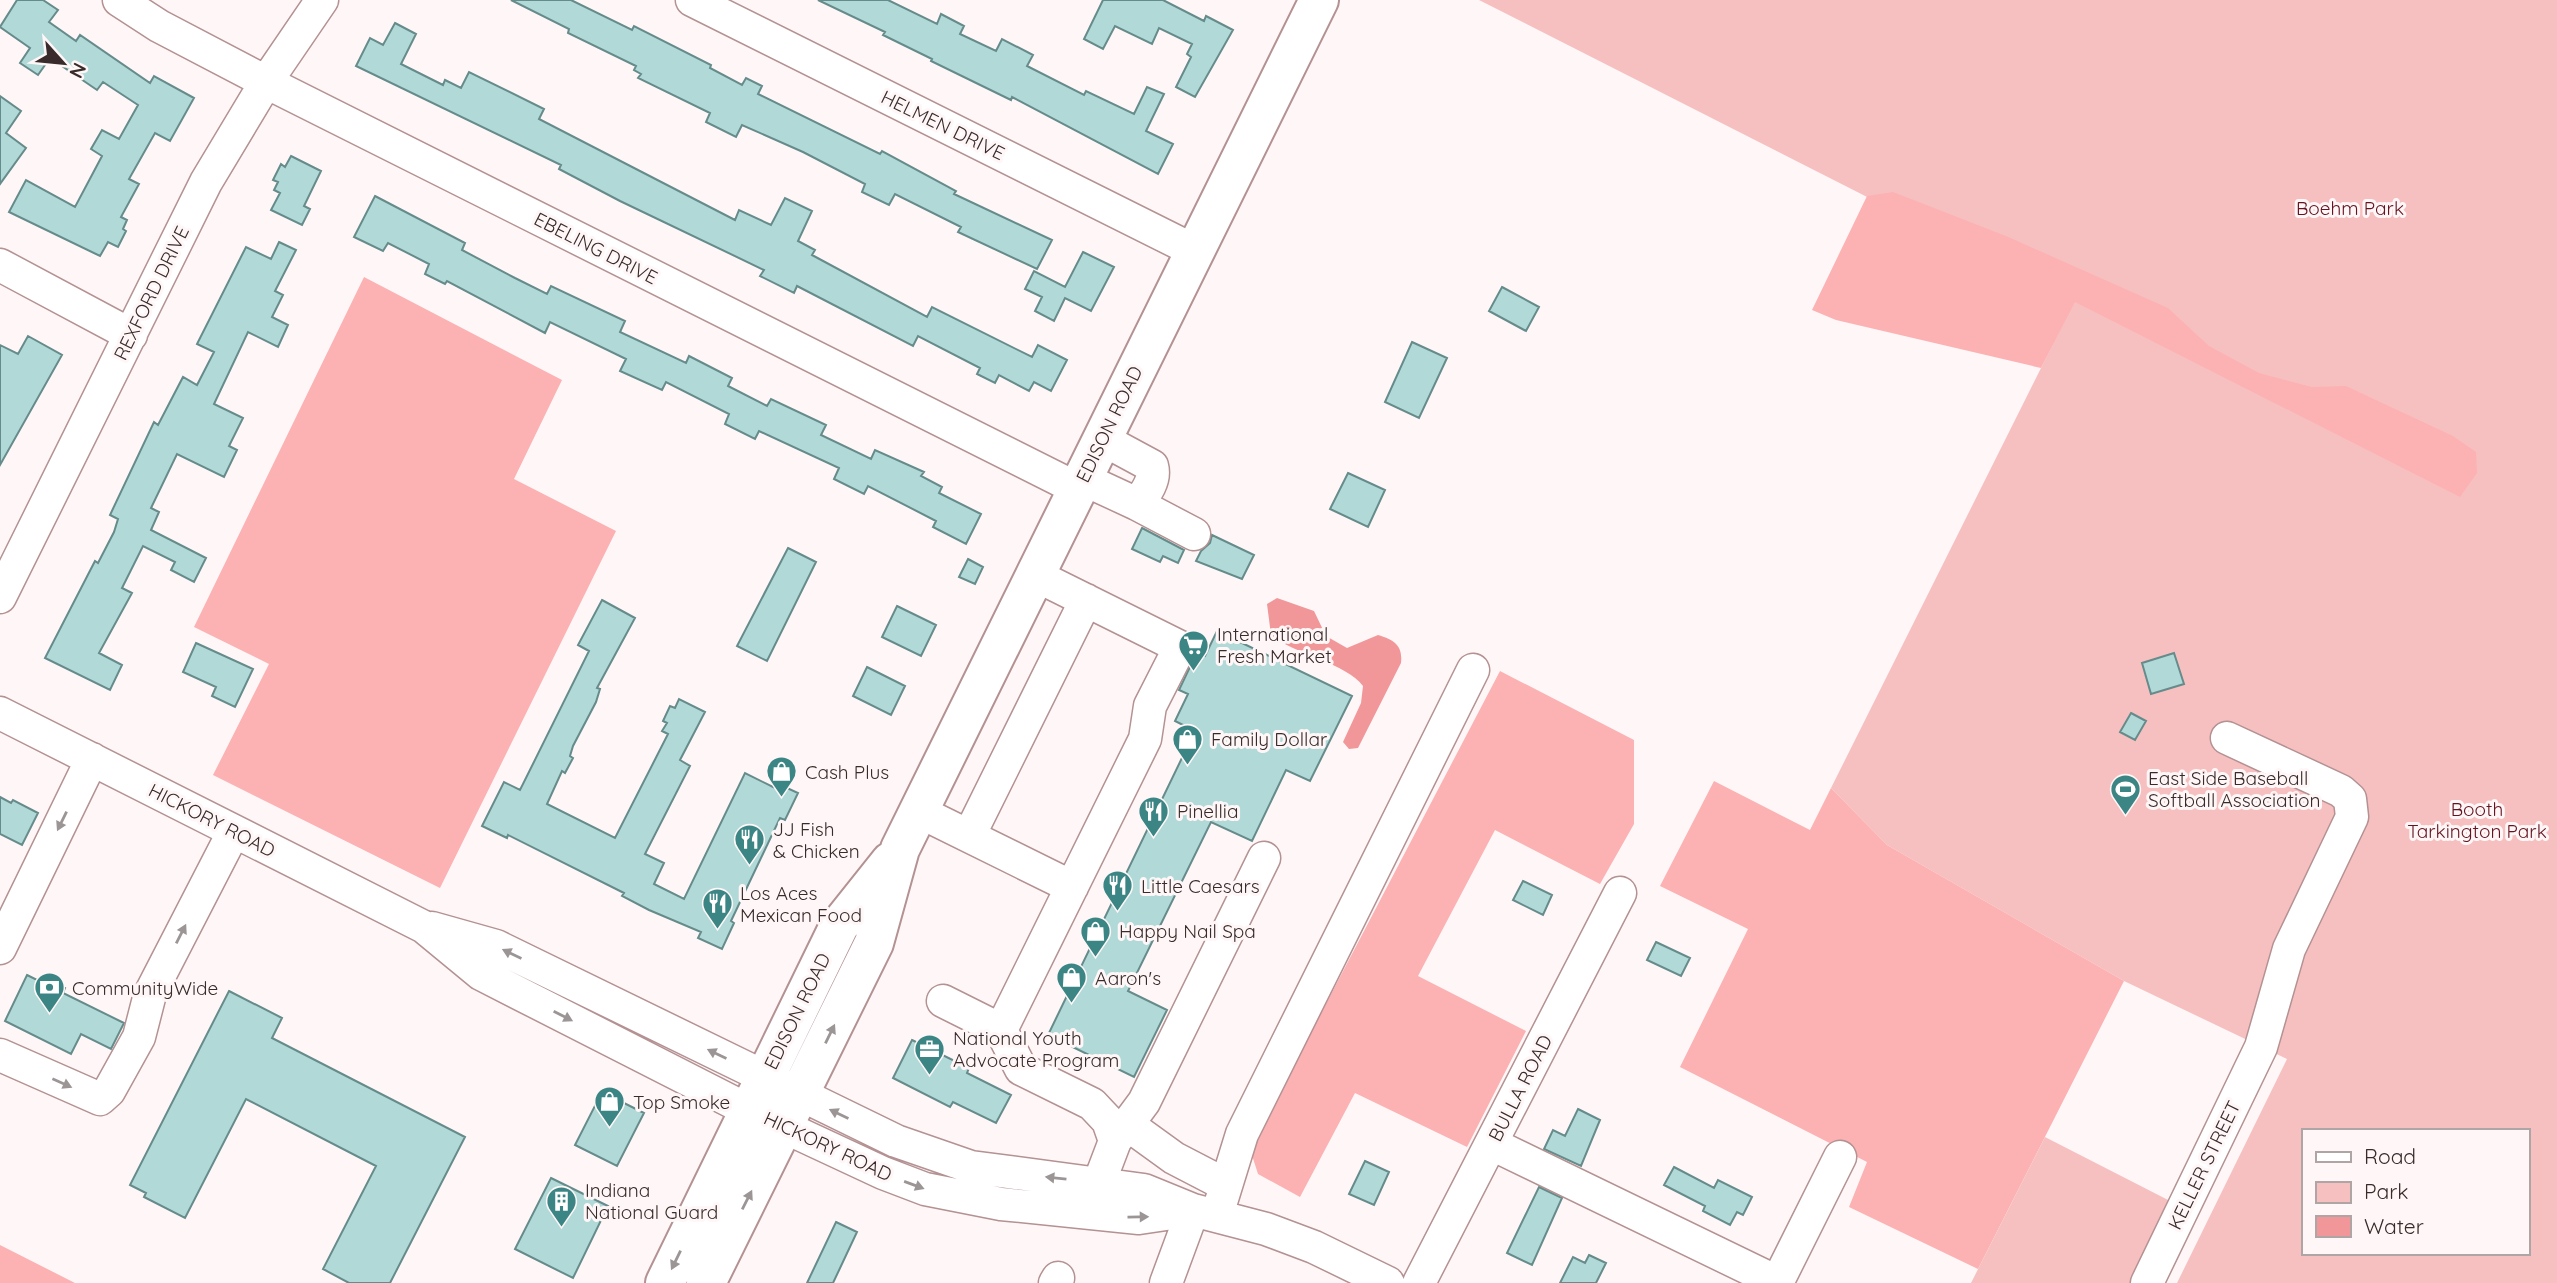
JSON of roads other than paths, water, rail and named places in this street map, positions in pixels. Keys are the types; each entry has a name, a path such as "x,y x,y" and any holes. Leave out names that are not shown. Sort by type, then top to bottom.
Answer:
{"main road":[{"name":"EDISON ROAD","path":"706,1283 874,943 900,849 1195,251 1308,4"},
{"name":"EDISON ROAD","path":"665,1283 839,926 900,849"}],"street":[{"name":"EBELING DRIVE","path":"118,0 159,26 266,82 1080,484 1137,504 1194,534"},
{"name":"REXFORD DRIVE","path":"0,597 206,182 266,82 322,0"},
{"name":"HELMEN DRIVE","path":"691,0 1195,251"},
{"path":"0,265 131,335"},
{"path":"1102,439 1152,466 1154,474 1146,493 1137,504"},
{"path":"1001,1030 1145,739 1150,706 1180,646 1035,575"},
{"path":"969,836 1086,600"},
{"path":"1166,1283 1205,1213 1226,1185 1242,1134 1473,670"},
{"name":"HICKORY ROAD","path":"0,713 424,927 496,946 792,1111 883,1173 961,1198 1139,1218 1205,1213"},
{"name":"KELLER STREET","path":"2147,1283 2261,1047 2289,949 2351,817 2353,807 2350,799 2341,790 2227,738"},
{"path":"0,948 92,760"},
{"path":"918,811 1072,887"},
{"path":"0,1055 100,1099 109,1091 139,1037 150,994 234,831"},
{"path":"1099,1183 1121,1133 1144,1102 1264,858"},
{"name":"BULLA ROAD","path":"1419,1283 1620,892"},
{"path":"943,1001 1001,1030 1018,1066 1092,1104 1121,1133 1226,1185"},
{"name":"HICKORY ROAD","path":"792,1111 896,1141 971,1167 1144,1190 1205,1213 1266,1229 1314,1247 1388,1283"},
{"path":"1492,1144 1777,1283 1840,1157"}],"water":[{"path":"1277,598 1314,611 1326,636 1347,648 1378,635 1393,641 1399,648 1401,663 1358,748 1349,749 1343,742 1361,703 1363,686 1345,671 1271,635 1267,604"}],"place":[{"name":"International Fresh Market","path":"1194,672"},
{"name":"Family Dollar","path":"1188,766"},
{"name":"Cash Plus","path":"782,799"},
{"name":"East Side Baseball Softball Association","path":"2125,816"},
{"name":"Pinellia","path":"1154,838"},
{"name":"JJ Fish & Chicken","path":"750,867"},
{"name":"Little Caesars","path":"1118,913"},
{"name":"Los Aces Mexican Food","path":"717,931"},
{"name":"Happy Nail Spa","path":"1096,958"},
{"name":"Aaron's","path":"1072,1005"},
{"name":"CommunityWide","path":"49,1015"},
{"name":"National Youth Advocate Program","path":"930,1076"},
{"name":"Top Smoke","path":"610,1129"},
{"name":"Indiana National Guard","path":"562,1228"}],"park label":[{"name":"Boehm Park","path":"2350,208"},
{"name":"Booth Tarkington Park","path":"2477,820"}]}
